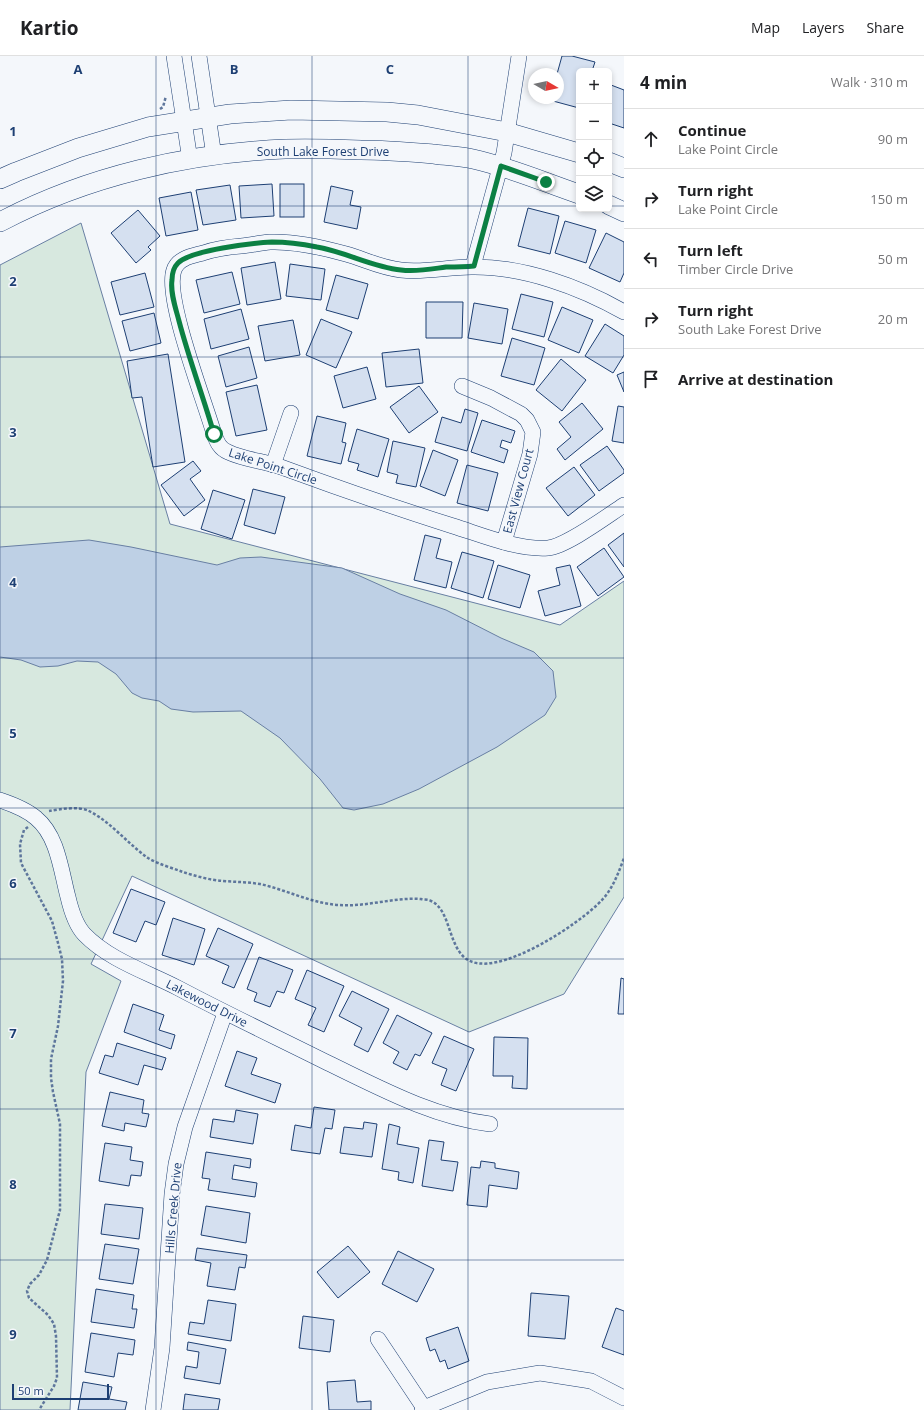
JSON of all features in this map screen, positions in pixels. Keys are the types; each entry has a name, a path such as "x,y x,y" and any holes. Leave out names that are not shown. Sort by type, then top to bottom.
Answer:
{"main road":[{"path":"0,179 78,148 148,127 230,114 291,110 387,112 418,115 507,132 576,152"},
{"name":"South Lake Forest Drive","path":"0,222 36,205 89,184 130,172 214,156 286,149 393,150 472,159 501,166 576,193"},
{"path":"612,163 624,168"},
{"path":"612,206 624,212"}],"street":[{"path":"174,56 190,160"},
{"path":"199,56 214,156"},
{"path":"474,266 501,166 519,56"},
{"name":"Lake Point Circle","path":"624,312 569,286 511,270 474,266 447,267 417,271 401,270 382,267 347,254 293,243 271,242 207,251 188,257 179,262 174,269 172,280 177,312 186,347 217,442 222,449 229,453 273,465 398,508 504,542 529,547 554,547 567,541 624,505"},
{"name":"East View Court","path":"462,386 491,398 521,414 527,420 533,432 530,454 504,542"},
{"path":"273,465 291,414"},
{"name":"Lakewood Drive","path":"0,800 35,817 49,833 58,856 70,908 82,932 93,942 123,961 225,1013 397,1095 453,1117 490,1124"},
{"name":"Hills Creek Drive","path":"153,1410 162,1348 172,1194 176,1164 185,1127 225,1013"},
{"path":"378,1340 423,1409 487,1382 540,1373 591,1381 624,1398"}],"shaded area":[{"path":"81,223 170,524 560,625 624,581 624,897 564,994 469,1032 132,876 91,964 121,981 86,1072 70,1410 0,1410 0,265"}],"water":[{"path":"89,540 217,565 240,558 261,557 342,568 400,594 446,610 501,638 534,652 553,671 556,697 545,715 497,747 419,789 383,804 354,810 343,808 320,779 280,738 241,711 193,712 171,709 159,701 142,698 132,693 116,674 98,662 77,661 58,666 40,667 21,660 0,657 0,547"}],"building":[{"path":"562,56 572,56 595,62 593,68 576,68 576,107 564,104 564,68 559,68"},
{"path":"612,85 624,90 624,128 612,124"},
{"path":"272,184 274,216 241,218 239,186"},
{"path":"280,184 304,184 304,217 280,217"},
{"path":"230,185 236,220 203,225 196,190"},
{"path":"331,186 353,191 350,205 361,207 357,229 324,222"},
{"path":"191,192 198,230 166,236 159,198"},
{"path":"528,208 559,216 550,254 518,246"},
{"path":"138,210 160,236 148,247 151,250 136,263 111,233"},
{"path":"565,221 596,230 586,263 555,253"},
{"path":"606,233 624,242 624,273 620,282 589,268"},
{"path":"275,262 281,299 247,305 241,268"},
{"path":"290,264 325,269 321,300 286,296"},
{"path":"232,272 240,304 204,313 196,280"},
{"path":"145,273 154,307 120,315 111,282"},
{"path":"336,275 368,284 358,319 326,310"},
{"path":"521,294 553,302 544,337 512,329"},
{"path":"426,302 463,302 462,338 426,338"},
{"path":"474,303 508,309 502,344 468,338"},
{"path":"562,307 593,320 579,353 548,340"},
{"path":"241,309 249,339 211,349 204,319"},
{"path":"154,313 161,343 130,351 122,321"},
{"path":"321,319 352,332 336,368 306,355"},
{"path":"293,320 300,355 265,361 258,326"},
{"path":"605,324 624,336 624,355 613,373 585,356"},
{"path":"512,338 545,348 534,385 501,376"},
{"path":"249,347 257,378 226,387 218,356"},
{"path":"419,349 423,383 386,387 382,353"},
{"path":"168,354 185,462 153,467 142,397 132,398 127,361"},
{"path":"561,359 586,380 562,411 536,390"},
{"path":"367,367 376,399 343,408 334,376"},
{"path":"624,372 624,392 617,375"},
{"path":"257,385 267,430 236,436 226,392"},
{"path":"419,386 438,412 409,433 390,407"},
{"path":"582,403 603,429 565,460 557,449 571,437 559,422"},
{"path":"618,406 624,407 624,443 612,441"},
{"path":"465,409 478,413 467,451 435,442 442,417 461,423"},
{"path":"317,416 346,423 342,442 346,443 341,464 307,456"},
{"path":"482,420 515,431 511,443 502,440 500,447 508,450 504,463 471,452"},
{"path":"357,429 389,439 378,477 357,470 359,464 348,461"},
{"path":"393,441 425,448 416,487 396,483 398,475 387,472"},
{"path":"607,446 624,470 624,473 599,491 580,465"},
{"path":"433,450 458,460 445,496 420,486"},
{"path":"193,461 201,471 190,479 205,500 184,516 161,485"},
{"path":"467,465 498,473 488,511 457,503"},
{"path":"574,467 595,495 568,516 546,488"},
{"path":"253,489 285,497 275,534 244,525"},
{"path":"213,490 245,500 232,539 201,529"},
{"path":"624,533 624,567 608,545"},
{"path":"425,535 441,539 436,558 452,562 446,588 414,580"},
{"path":"604,548 624,577 598,596 577,567"},
{"path":"462,552 494,561 483,598 451,588"},
{"path":"498,565 530,575 520,608 488,599"},
{"path":"570,565 581,606 545,616 538,591 560,585 556,568"},
{"path":"131,889 165,902 156,925 145,921 136,942 113,933"},
{"path":"173,918 205,929 194,965 162,955"},
{"path":"218,928 253,944 234,988 222,983 229,966 206,956"},
{"path":"259,957 293,970 284,993 277,991 270,1007 254,1001 257,993 247,989"},
{"path":"307,970 344,986 324,1032 308,1025 316,1008 295,999"},
{"path":"621,978 624,979 624,1014 618,1014"},
{"path":"352,991 389,1009 368,1052 354,1045 362,1028 339,1016"},
{"path":"133,1004 164,1015 159,1030 175,1035 171,1049 124,1032"},
{"path":"397,1015 432,1033 420,1056 415,1054 407,1070 393,1063 399,1052 383,1043"},
{"path":"444,1036 474,1049 456,1091 441,1085 447,1069 432,1063"},
{"path":"494,1037 528,1038 527,1089 512,1088 513,1076 493,1076"},
{"path":"117,1043 166,1058 162,1070 144,1065 138,1085 99,1073 105,1055 113,1057"},
{"path":"237,1051 257,1058 251,1074 281,1084 275,1103 225,1086"},
{"path":"110,1092 144,1100 142,1113 149,1114 146,1127 125,1123 124,1131 102,1126"},
{"path":"314,1107 335,1110 332,1129 325,1128 320,1154 291,1150 295,1125 311,1128"},
{"path":"236,1110 258,1114 253,1144 210,1137 213,1119 234,1122"},
{"path":"364,1122 377,1124 372,1157 340,1153 344,1127 363,1129"},
{"path":"389,1124 400,1127 397,1144 419,1148 413,1183 398,1180 399,1172 382,1169"},
{"path":"429,1140 444,1142 441,1160 458,1162 453,1191 422,1186"},
{"path":"105,1143 132,1147 130,1160 143,1162 141,1176 131,1175 129,1186 99,1181"},
{"path":"206,1152 251,1159 250,1168 234,1165 232,1179 257,1183 255,1197 208,1190 210,1179 202,1178"},
{"path":"481,1161 495,1163 495,1168 519,1172 517,1189 489,1185 487,1207 467,1205 471,1167 480,1168"},
{"path":"105,1204 143,1208 139,1239 101,1234"},
{"path":"206,1206 250,1213 246,1243 201,1235"},
{"path":"105,1244 139,1249 133,1284 99,1279"},
{"path":"348,1246 370,1272 338,1298 317,1272"},
{"path":"197,1248 247,1255 245,1268 239,1267 235,1290 207,1286 211,1263 195,1260"},
{"path":"398,1251 434,1269 417,1302 382,1284"},
{"path":"96,1289 134,1295 132,1309 137,1309 134,1328 91,1322"},
{"path":"531,1293 569,1296 565,1339 528,1336"},
{"path":"208,1300 236,1304 231,1341 188,1334 190,1322 204,1324"},
{"path":"616,1308 624,1311 624,1355 602,1347"},
{"path":"303,1316 334,1320 330,1352 299,1348"},
{"path":"458,1327 469,1361 448,1369 445,1360 440,1362 435,1349 430,1351 426,1338"},
{"path":"91,1333 135,1340 133,1355 118,1353 114,1377 85,1372"},
{"path":"188,1342 226,1349 220,1384 184,1378 186,1366 197,1368 199,1352 187,1350"},
{"path":"355,1380 357,1402 371,1401 371,1410 329,1410 327,1382"},
{"path":"83,1382 112,1387 109,1399 127,1402 125,1410 78,1410"},
{"path":"185,1394 220,1399 218,1410 183,1410"}],"route":[{"path":"214,434 186,347 177,312 172,280 174,269 179,262 188,257 207,251 271,242 293,243 318,247 347,254 365,262 382,267 401,270 417,271 447,267 474,266 501,166 546,182"}]}
